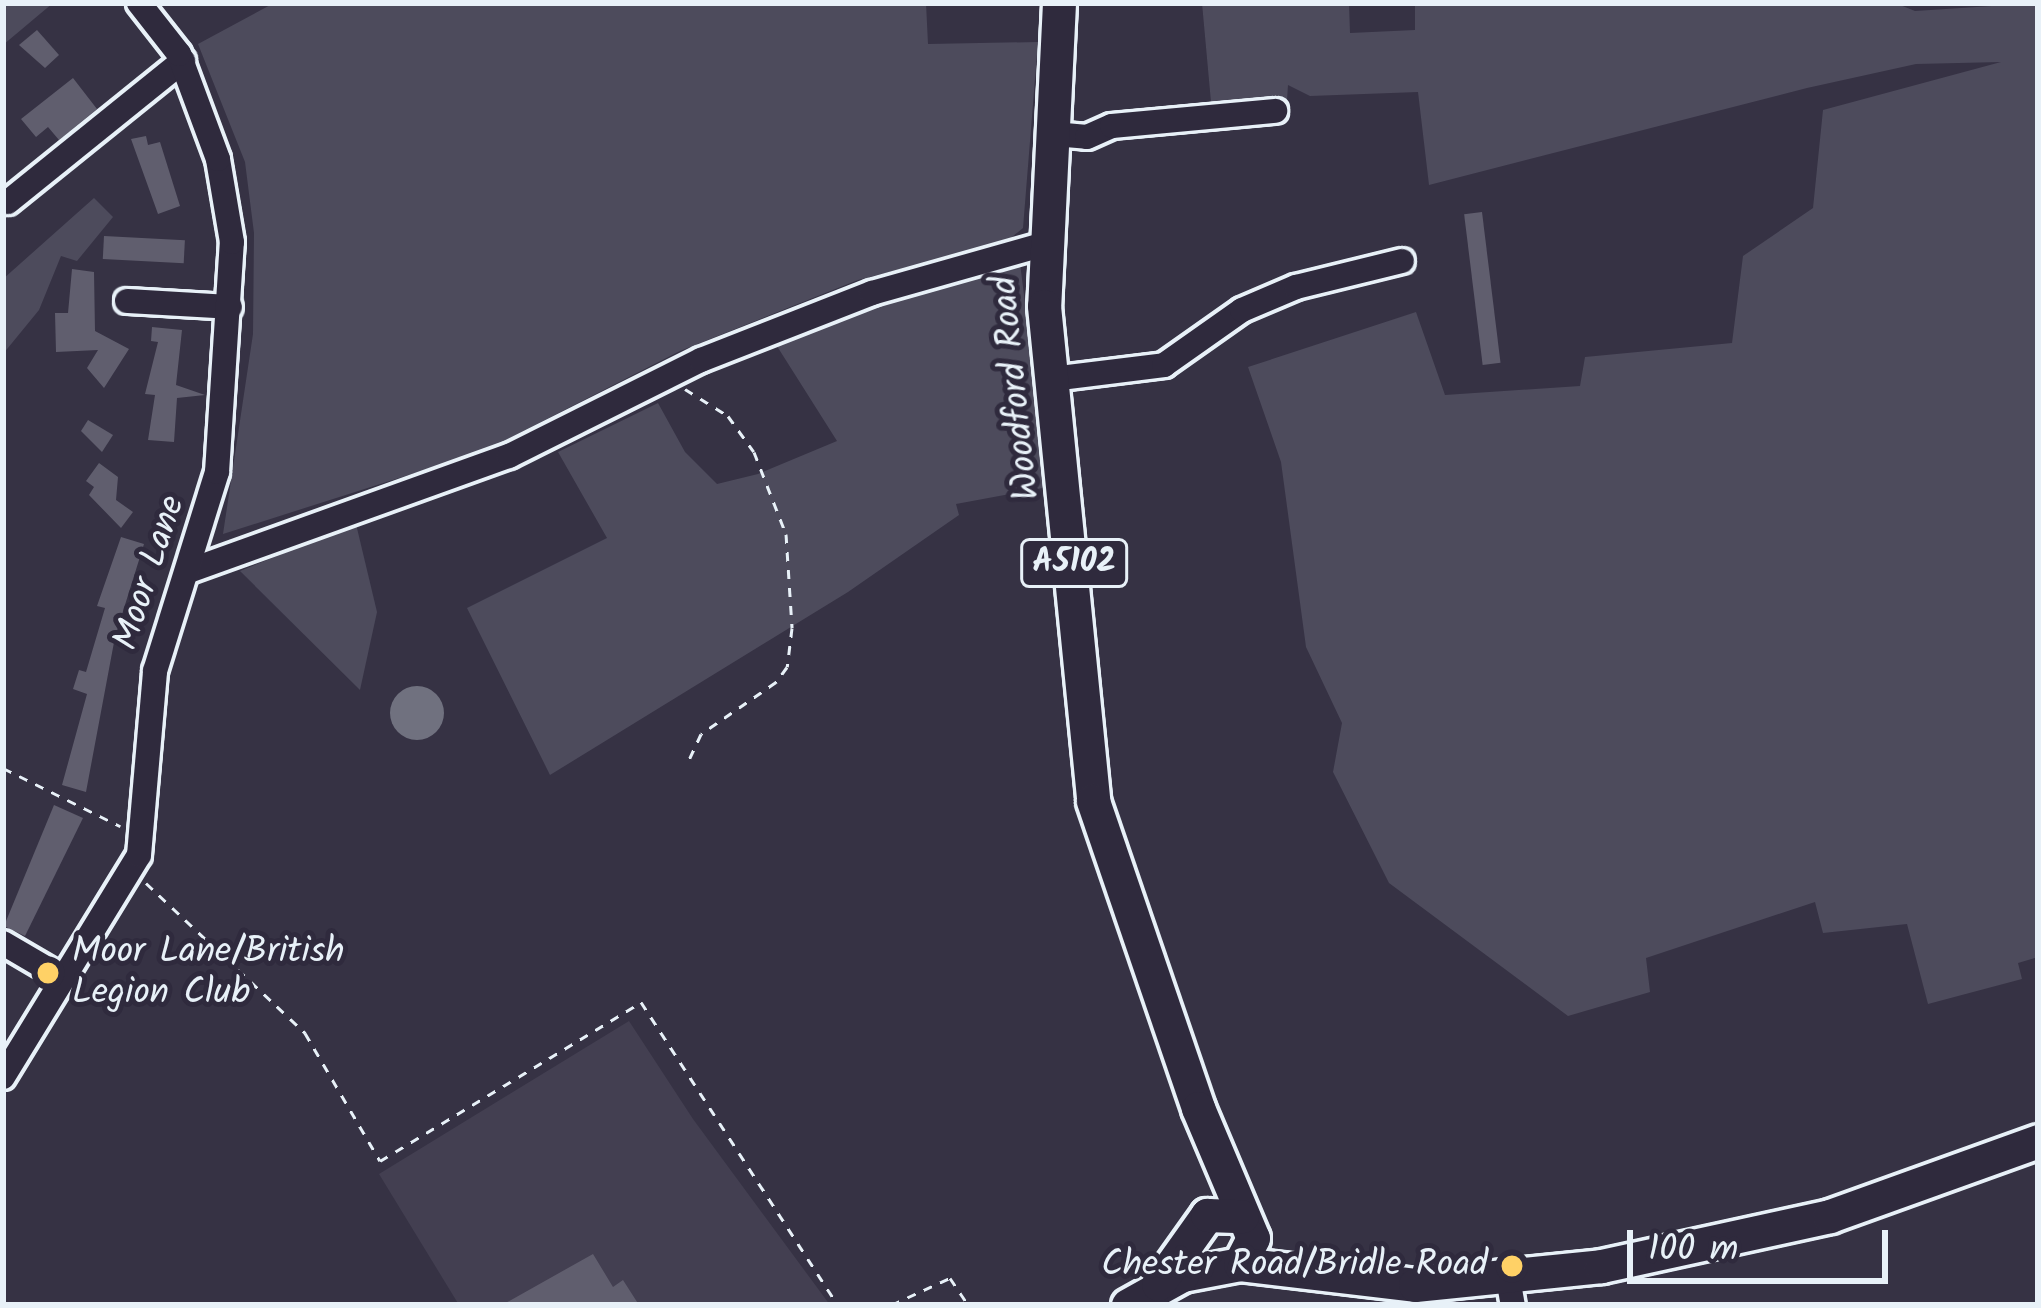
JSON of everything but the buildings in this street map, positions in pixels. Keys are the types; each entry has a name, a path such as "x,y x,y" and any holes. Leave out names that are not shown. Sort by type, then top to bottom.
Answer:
{"main road":[{"name":"Woodford Road","path":"1059,3 1054,134 1042,245 1094,801 1198,1108 1246,1222"},
{"name":"Woodford Road","path":"1198,1108 1198,1227"},
{"path":"1198,1227 1196,1250 1228,1266 1510,1292 1744,1238 1897,1194 2038,1141"},
{"path":"1141,1298 1198,1227 1225,1210 1333,1274"},
{"path":"1141,1298 1228,1266 1252,1248 1246,1222"}],"street":[{"name":"Moor Lane","path":"3,1077 132,869 144,836 155,671 218,472 232,242 218,159 183,61 139,3"},
{"path":"8,202 183,61"},
{"path":"1054,134 1087,137 1112,126 1275,111"},
{"path":"189,572 509,456 676,372 890,287 1042,245"},
{"path":"1052,379 1164,365 1242,310 1296,287 1402,261"},
{"path":"127,301 230,307"},
{"path":"3,943 61,977"}],"path":[{"path":"676,372 696,400 728,416 754,452 786,534 792,628 787,667 776,682 701,734 686,766"},
{"path":"3,769 144,836"},
{"path":"132,869 305,1034 380,1161 641,1002 838,1305"},
{"path":"891,1305 950,1278 968,1305"}],"shaded area":[{"path":"3,3 53,3 3,45"},
{"path":"274,3 926,3 928,44 1038,42 1023,228 1006,242 858,280 680,351 484,451 223,534 253,334 254,233 245,162 198,44"},
{"path":"1202,3 1349,3 1350,33 1415,30 1415,3 1895,3 1915,11 2038,3 2038,957 2018,963 2022,979 1928,1004 1907,924 1823,933 1815,902 1646,958 1650,992 1568,1016 1389,883 1333,772 1342,723 1306,647 1281,462 1248,367 1416,312 1445,395 1580,386 1585,357 1732,343 1743,256 1813,208 1823,110 2001,62 1916,64 1429,185 1418,92 1310,96 1288,85 1287,100 1211,102"},
{"path":"94,198 113,217 77,261 61,256 39,310 3,354 3,279"},
{"path":"1020,263 1048,487 956,504 959,515 848,592 550,775 467,608 607,538 558,452 658,403 685,452 717,484 758,474 837,441 775,343 889,298"},
{"path":"356,524 377,612 360,690 240,571"},
{"path":"629,1021 693,1119 830,1305 459,1305 379,1174"}],"water":[{"path":"417,686 436,694 444,713 436,732 417,740 398,732 390,713 398,694"}],"place":[{"name":"Moor Lane/British Legion Club","path":"48,973"},
{"name":"Chester Road/Bridle Road","path":"1512,1266"}]}
